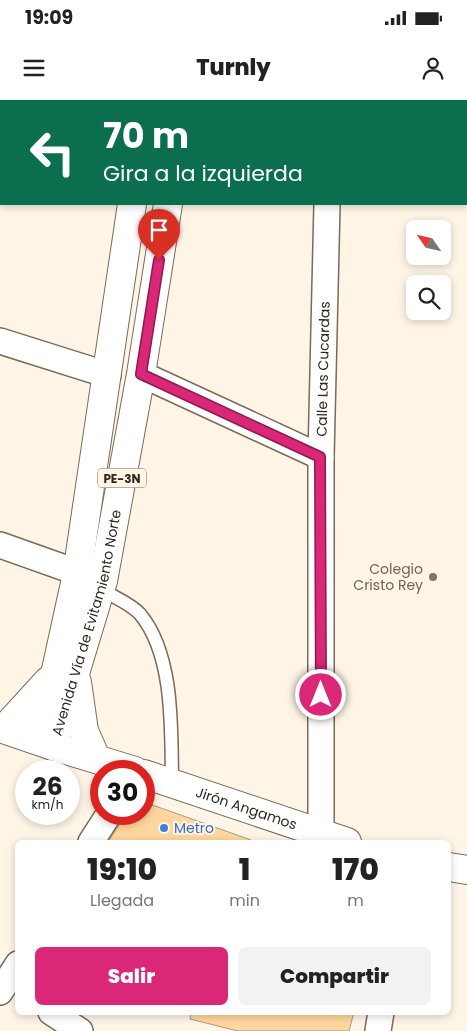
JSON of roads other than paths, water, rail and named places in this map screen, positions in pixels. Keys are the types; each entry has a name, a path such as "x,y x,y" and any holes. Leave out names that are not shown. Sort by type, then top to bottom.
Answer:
{"main road":[{"name":"Avenida Vía de Evitamiento Norte","path":"66,673 77,574 132,205"},
{"name":"Avenida Vía de Evitamiento Norte","path":"43,742 66,673 102,585 141,374 168,205"},
{"path":"2,729 66,673 84,731 96,758"},
{"path":"2,729 102,760"},
{"name":"Jirón Angamos","path":"155,778 340,840"},
{"path":"451,867 467,870"}],"street":[{"name":"Calle Las Cucardas","path":"321,834 320,457 327,205"},
{"path":"0,341 108,375"},
{"path":"141,374 320,457"},
{"path":"0,545 102,585"},
{"path":"92,840 102,825"},
{"path":"56,1015 80,1031"},
{"path":"378,1031 381,1015"}],"lane":[{"path":"102,585 138,613 152,633 167,681 172,739 172,784"}],"place":[{"name":"Colegio Cristo Rey","path":"433,577"},
{"name":"Metro","path":"164,828"}]}
